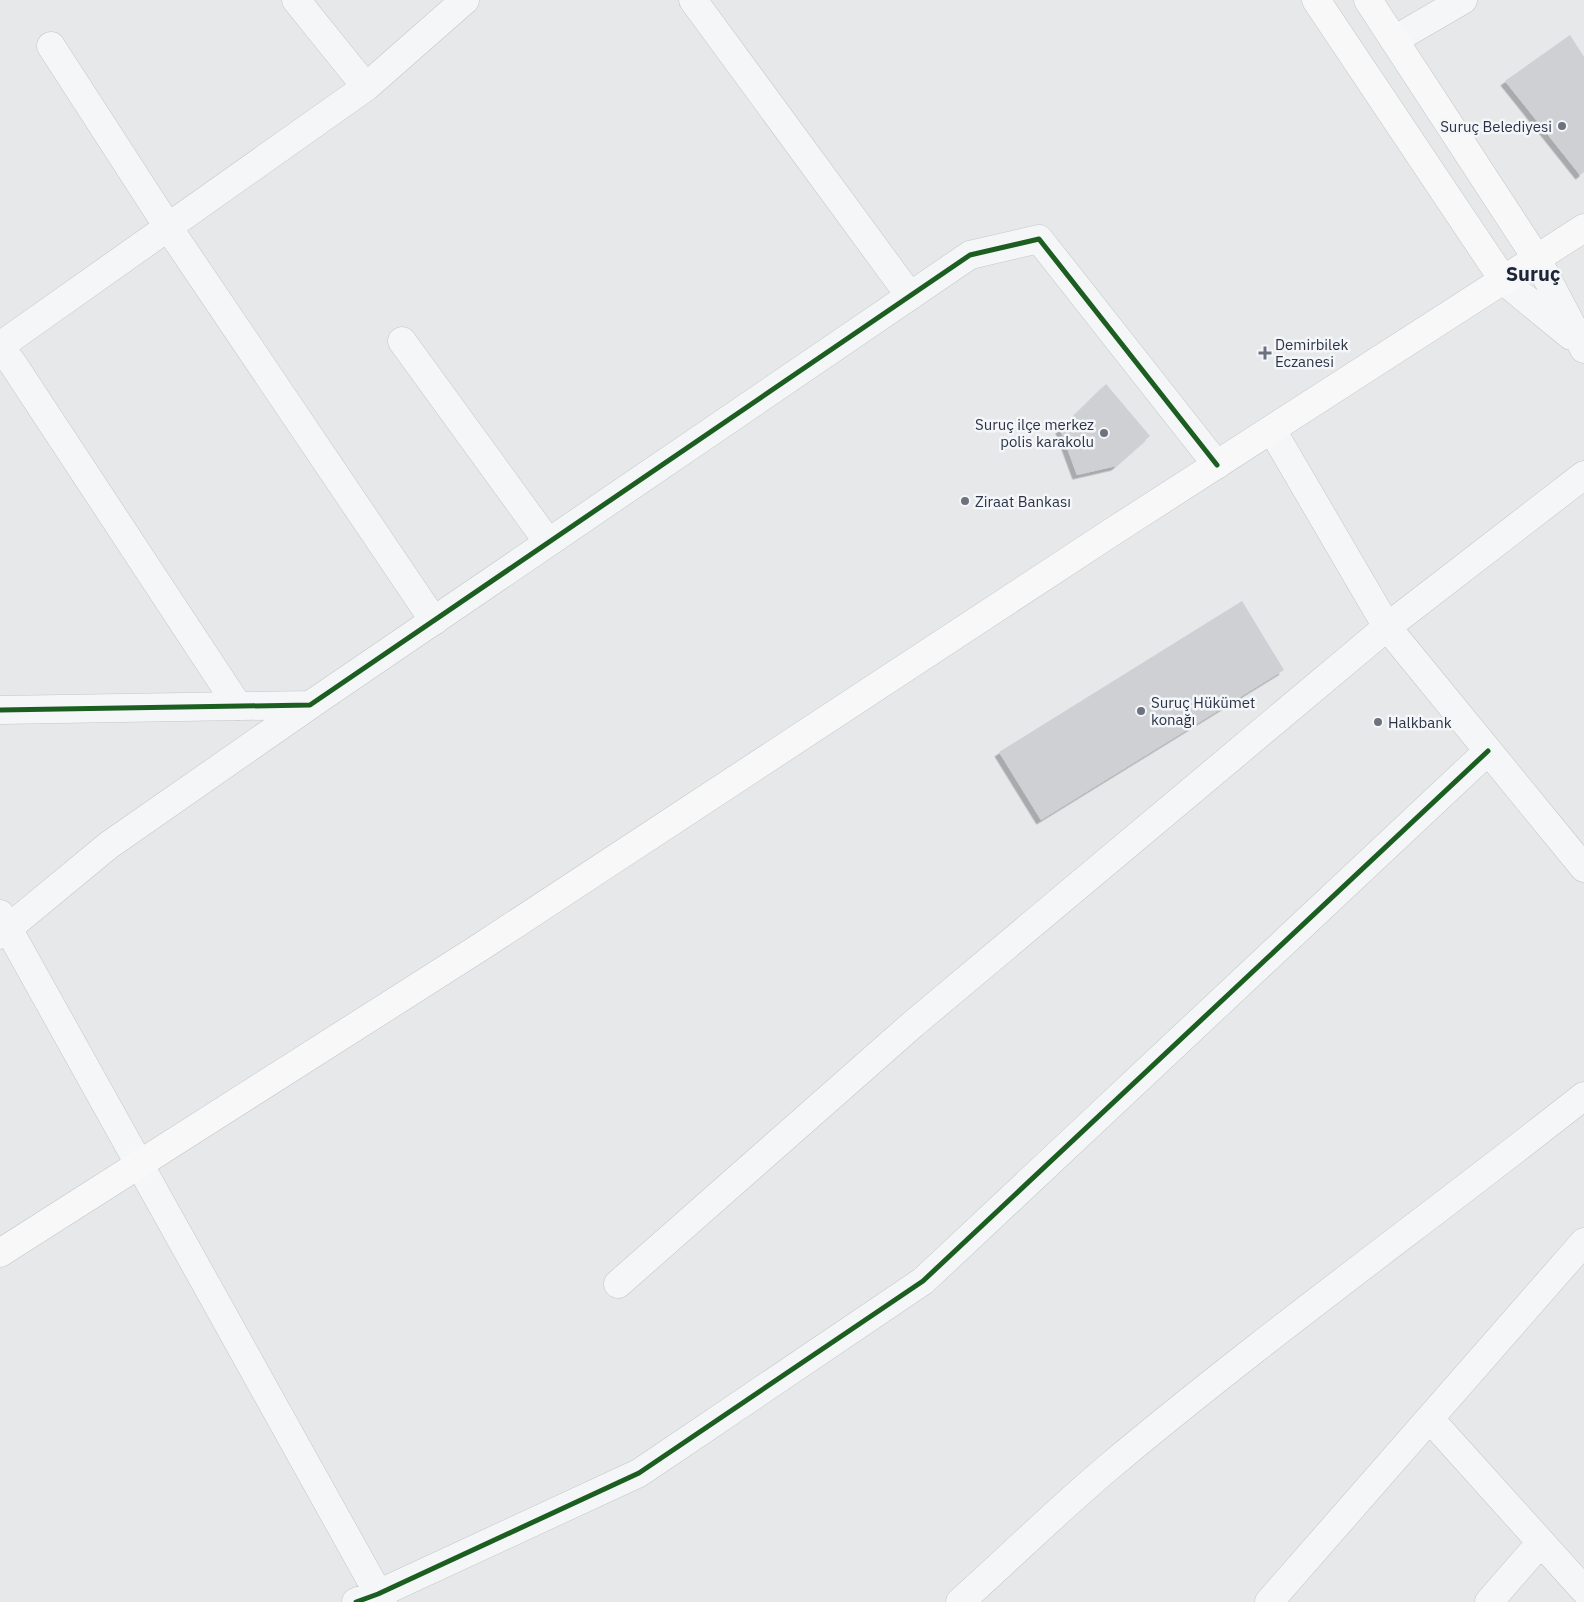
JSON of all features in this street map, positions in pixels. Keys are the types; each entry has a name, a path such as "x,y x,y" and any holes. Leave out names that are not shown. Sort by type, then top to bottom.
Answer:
{"main road":[{"path":"1316,0 1504,281"},
{"path":"1368,0 1537,259"},
{"path":"0,1253 490,940 1584,228"}],"street":[{"path":"296,0 366,86"},
{"path":"238,706 0,346 366,86 466,0"},
{"path":"693,0 910,296"},
{"path":"1394,40 1463,0"},
{"path":"51,46 168,227 434,621"},
{"path":"1217,466 1039,239 970,255 310,705 109,845 3,926 139,1164 373,1599 639,1473 923,1281 1488,751"},
{"path":"1537,259 1582,346"},
{"path":"1504,281 1582,346"},
{"path":"402,341 548,542"},
{"path":"1272,430 1387,627 1584,868"},
{"path":"618,1284 912,1025 1387,627 1584,475"},
{"path":"0,710 310,705"},
{"path":"960,1602 1109,1467 1291,1320 1584,1096"},
{"path":"1270,1602 1584,1242"},
{"path":"1430,1419 1584,1590"},
{"path":"1489,1602 1541,1542"}],"building":[{"name":"Suruç Belediyesi","path":"1570,35 1584,57 1584,172 1580,175 1505,81"},
{"name":"Suruç ilçe merkez polis karakolu","path":"1106,384 1150,436 1116,466 1077,475 1060,429"},
{"name":"Suruç Hükümet konağı","path":"1242,601 1284,670 1041,820 999,752"}],"cycle path":[{"path":"0,710 310,705 970,255 1039,239 1217,465"},
{"path":"356,1602 378,1594 639,1473 923,1281 1488,751"}],"place":[{"name":"Suruç Belediyesi","path":"1562,126"},
{"name":"Demirbilek Eczanesi","path":"1265,353"},
{"name":"Suruç ilçe merkez polis karakolu","path":"1104,433"},
{"name":"Ziraat Bankası","path":"965,501"},
{"name":"Suruç Hükümet konağı","path":"1141,711"},
{"name":"Halkbank","path":"1378,722"}],"district":[{"name":"Suruç","path":"1533,273"}]}
